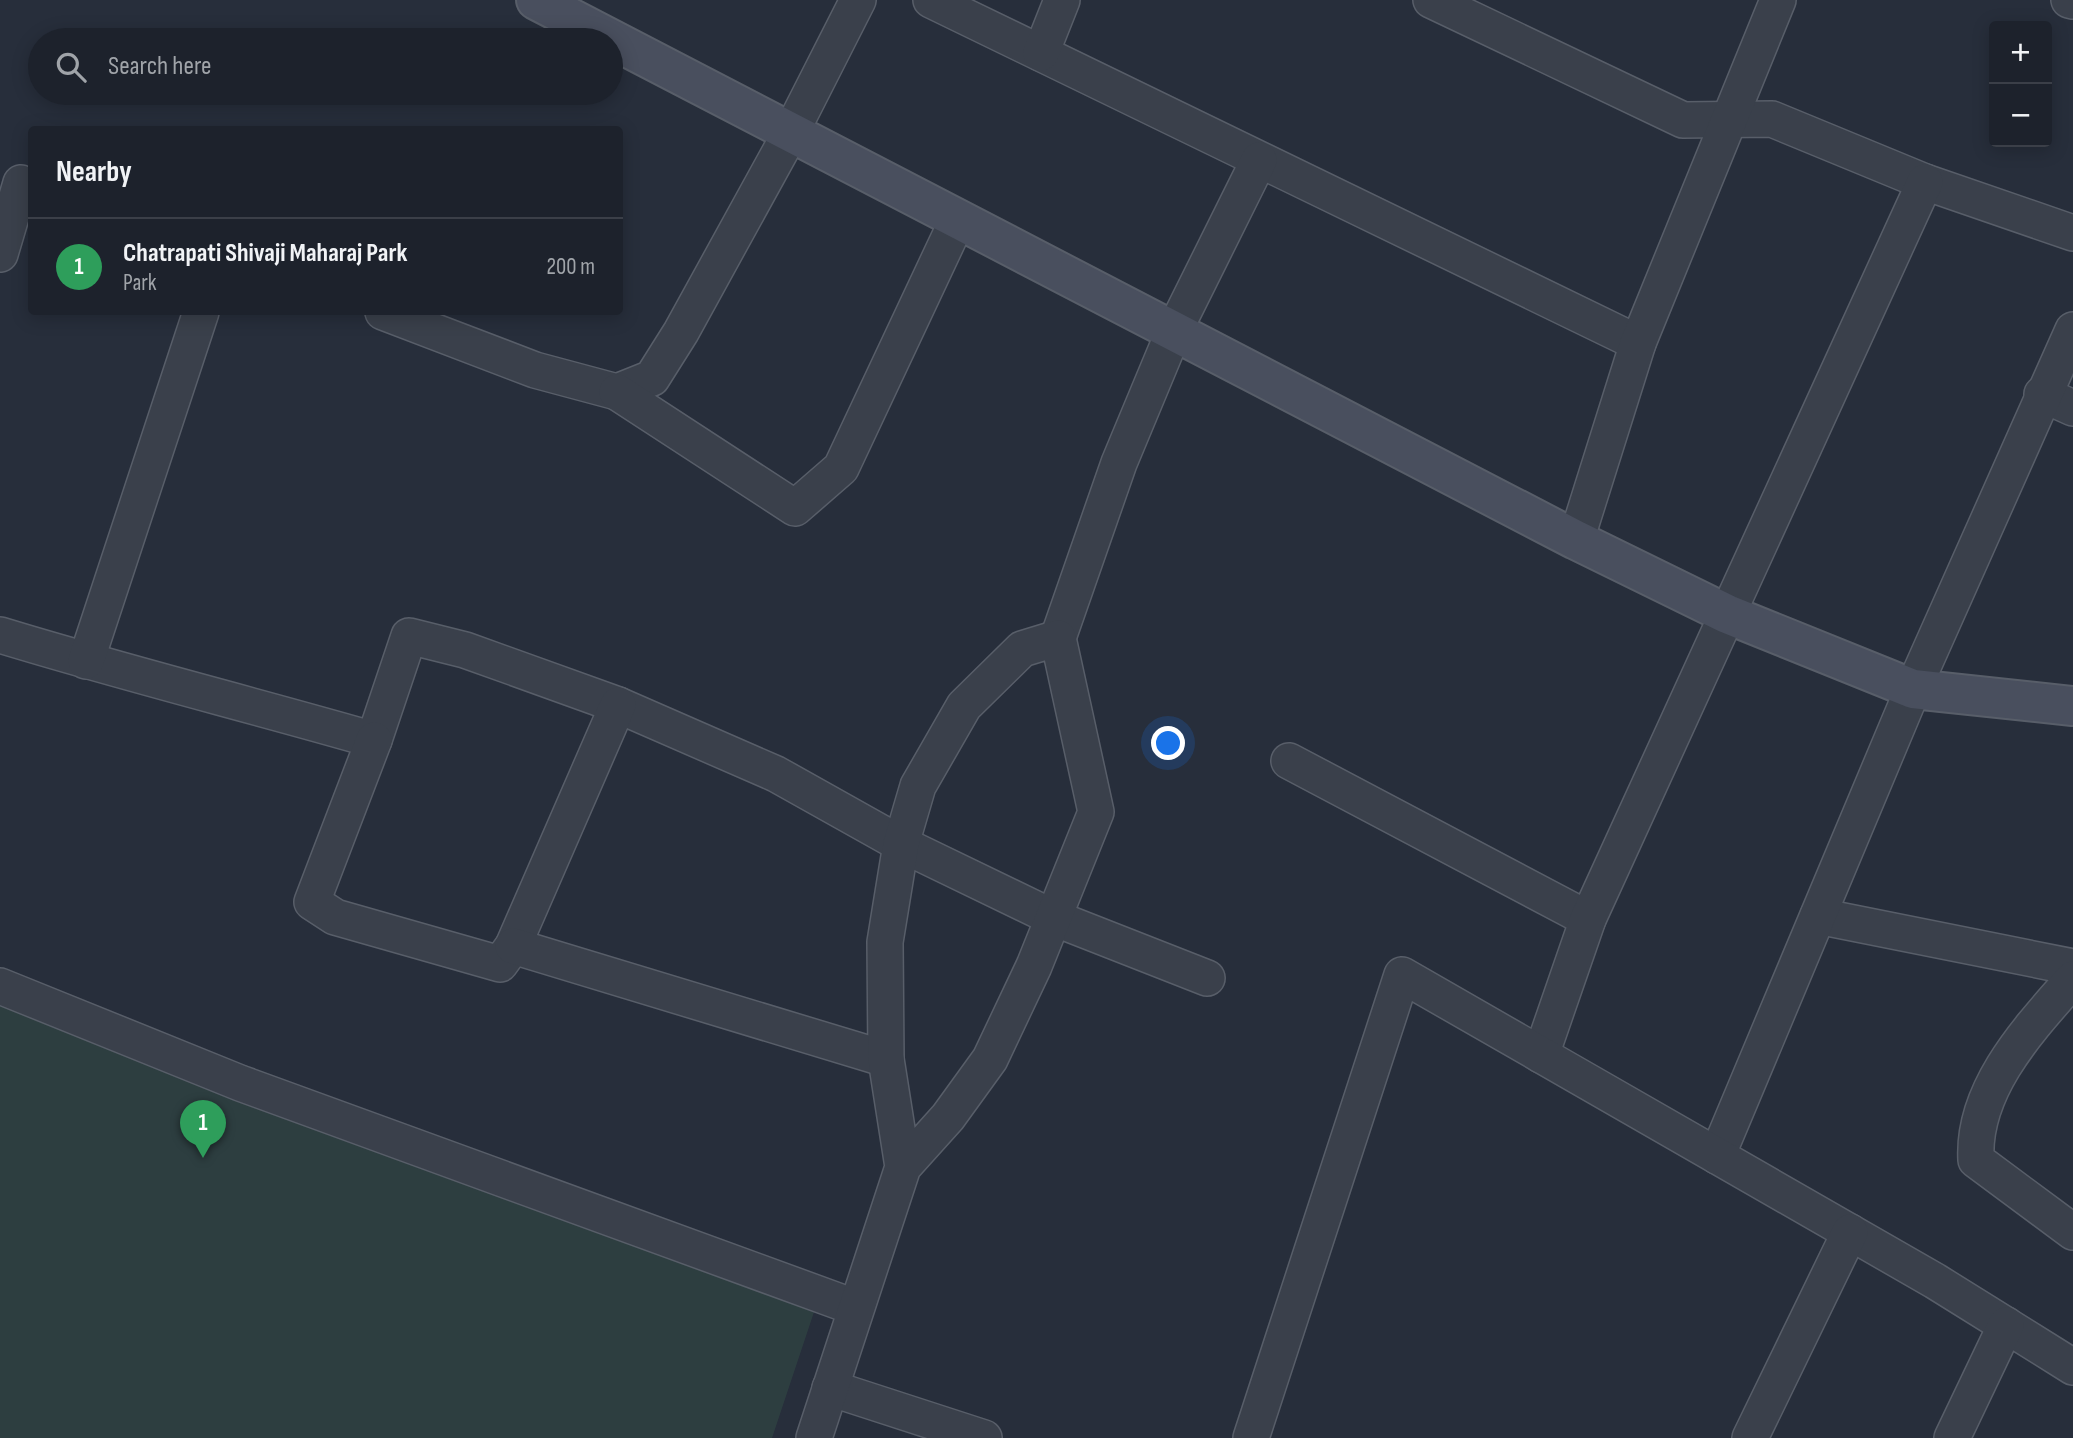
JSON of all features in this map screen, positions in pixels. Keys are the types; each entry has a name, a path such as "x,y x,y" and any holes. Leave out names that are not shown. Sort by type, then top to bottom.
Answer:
{"street":[{"path":"536,0 590,28"},
{"path":"617,392 652,378 681,332 792,132 858,0"},
{"path":"931,0 1638,343"},
{"path":"1041,53 1062,0"},
{"path":"1431,0 1683,120 1772,120 1925,182 2073,233"},
{"path":"1576,540 1638,343 1777,0"},
{"path":"623,45 1576,540 1727,614 1913,689 2073,706"},
{"path":"814,1438 854,1307 903,1167 948,1117 990,1059 1054,918 1096,812 1058,638 1119,463 1174,331 1259,160"},
{"path":"0,254 17,182"},
{"path":"1541,1055 1588,919 1925,182"},
{"path":"391,315 535,370 617,392 795,508 841,468 958,219"},
{"path":"86,661 200,315"},
{"path":"1717,1156 1913,689 2058,401 2073,330"},
{"path":"0,635 374,740"},
{"path":"618,705 513,946 500,964 335,917 312,902 374,740 409,636 465,650 618,705 775,774 901,844 1054,918 1206,978"},
{"path":"903,1167 886,1059 885,942 901,844 918,786 964,706 1022,649 1058,638"},
{"path":"1289,761 1588,919"},
{"path":"1818,916 2073,967"},
{"path":"513,946 886,1059"},
{"path":"1251,1438 1402,975 1850,1232 2073,1367"},
{"path":"2073,979 2018,1042 1986,1103 1975,1140 1976,1160 2073,1232"},
{"path":"0,986 240,1083 854,1307"},
{"path":"1751,1438 1850,1232"},
{"path":"1952,1438 2006,1325"},
{"path":"830,1388 984,1438"}],"shaded area":[{"path":"0,1003 814,1312 772,1438 0,1438"}],"place":[{"name":"Chatrapati Shivaji Maharaj Park","path":"203,1158"}]}
